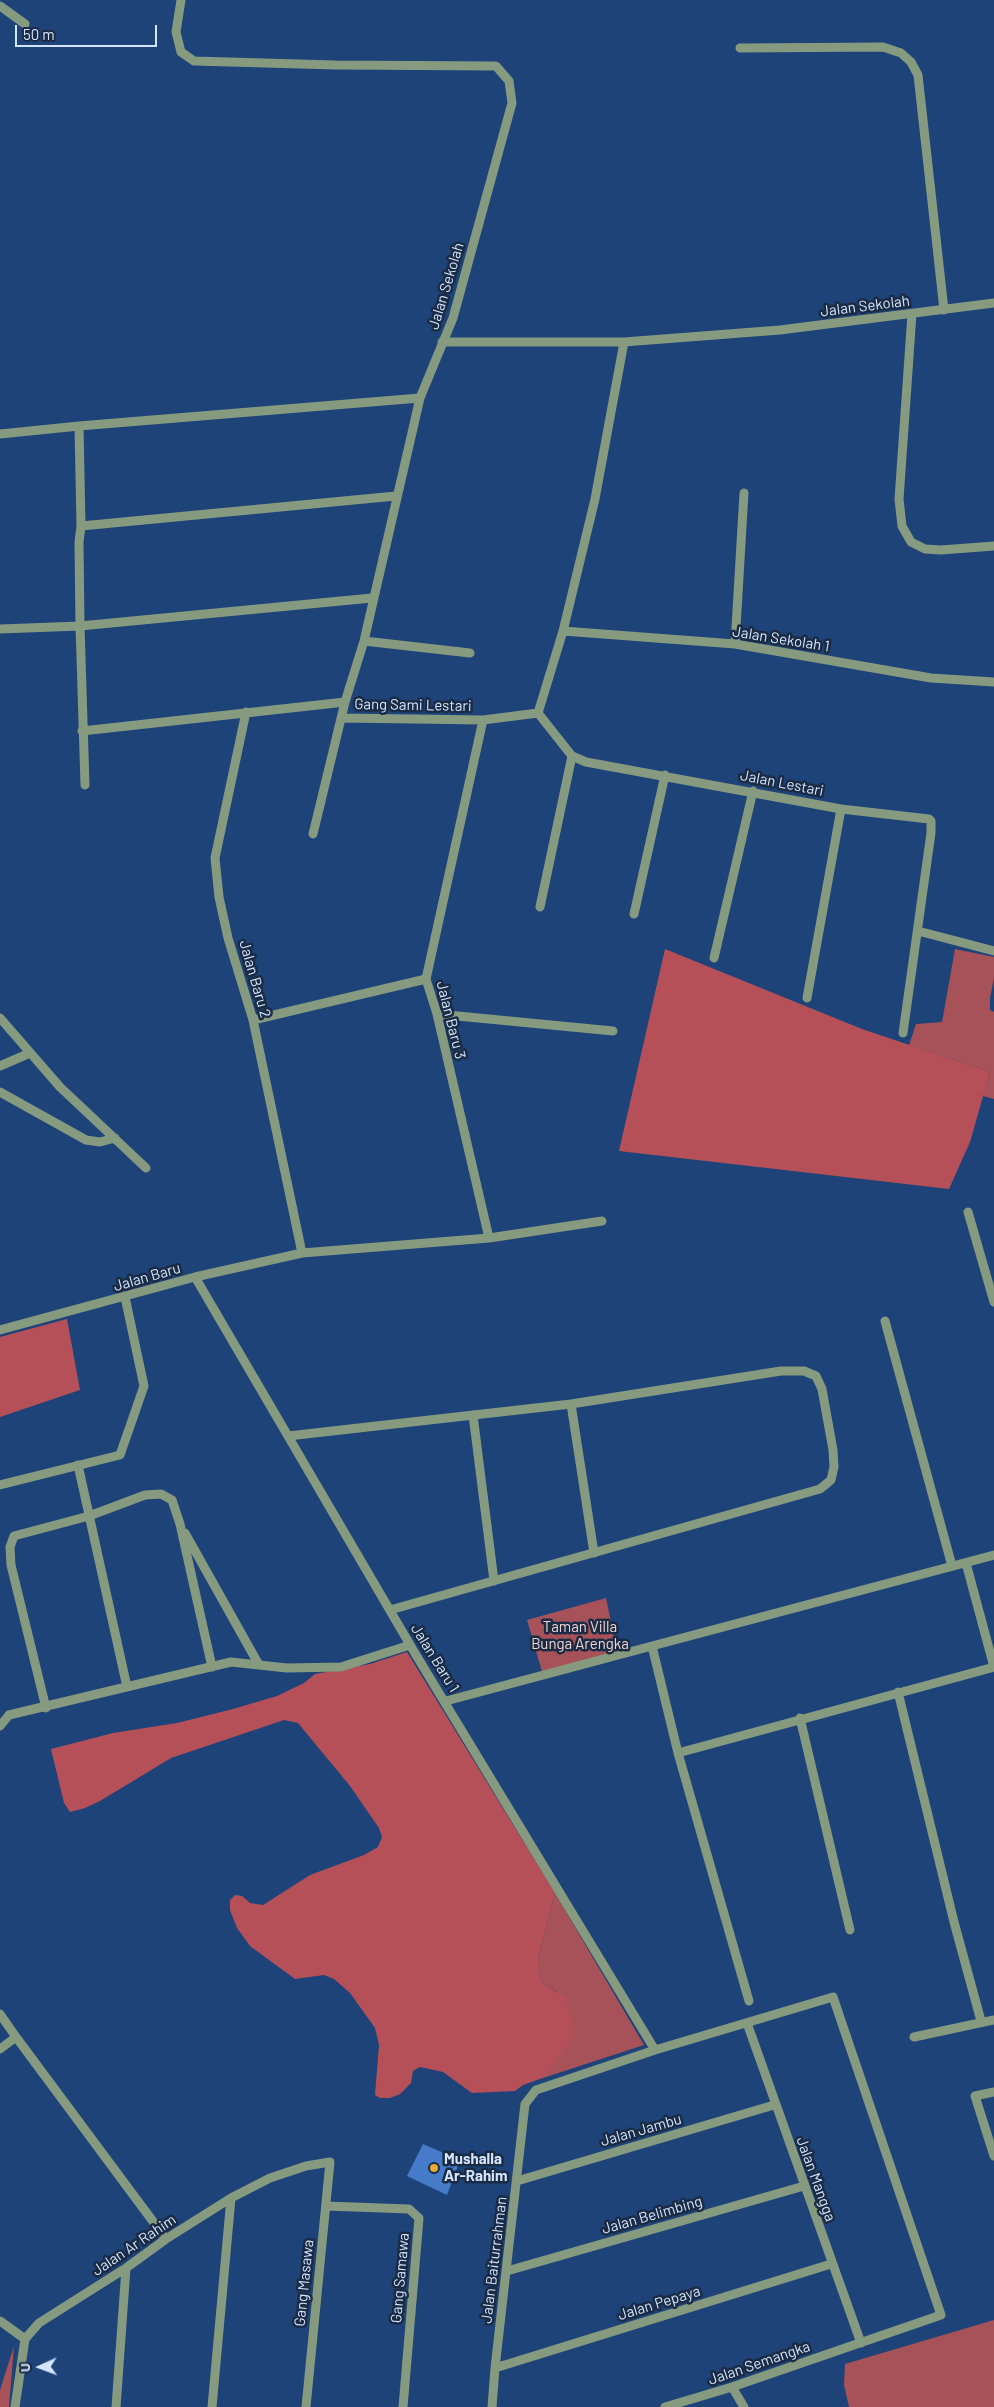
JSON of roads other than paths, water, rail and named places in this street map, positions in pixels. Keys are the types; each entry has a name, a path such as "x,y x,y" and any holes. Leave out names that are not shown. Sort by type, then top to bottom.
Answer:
{"street":[{"name":"Jalan Sekolah","path":"181,0 176,32 181,52 194,61 335,65 496,66 504,73 509,81 512,104 453,318 442,342 624,342 780,330 994,303"},
{"path":"0,6 25,24"},
{"path":"740,48 882,47 901,53 911,62 918,75 944,310"},
{"path":"912,314 899,499 902,526 911,542 925,549 941,550 994,546"},
{"path":"313,834 345,702 364,641 372,598 396,496 407,462 420,398 442,342"},
{"path":"540,907 572,756 538,713 563,631 595,499 624,342"},
{"path":"0,434 420,398"},
{"path":"79,426 80,626 85,785"},
{"path":"735,644 744,493"},
{"path":"81,526 396,496"},
{"path":"0,629 80,626 372,598"},
{"name":"Jalan Sekolah 1","path":"563,631 735,644 931,678 994,682"},
{"path":"364,641 470,653"},
{"path":"82,731 345,702"},
{"name":"Jalan Baru 2","path":"246,712 215,858 219,897 228,938 253,1020 302,1253"},
{"name":"Gang Sami Lestari","path":"342,718 483,720 538,713"},
{"name":"Jalan Baru 3","path":"483,720 426,979 489,1238"},
{"name":"Jalan Lestari","path":"572,756 586,762 753,791 841,809 925,817 931,821 918,931"},
{"path":"634,914 665,775"},
{"path":"714,958 753,791"},
{"path":"807,998 841,809"},
{"path":"903,1032 918,931 994,950"},
{"path":"253,1020 426,979"},
{"path":"436,1014 614,1031"},
{"path":"0,1018 60,1087 146,1168"},
{"path":"0,1066 30,1053"},
{"path":"0,1092 86,1140 100,1142 115,1138"},
{"path":"968,1212 994,1302"},
{"name":"Jalan Baru","path":"0,1330 195,1277 302,1253 489,1238 602,1221"},
{"name":"Jalan Baru 1","path":"195,1277 410,1645 446,1701 655,2050"},
{"path":"0,1485 120,1455 144,1386 125,1297"},
{"path":"885,1321 952,1566"},
{"path":"288,1436 571,1404 782,1372 804,1371 816,1376 822,1389 833,1450 834,1468 831,1480 820,1489 390,1610"},
{"path":"571,1404 594,1553"},
{"path":"473,1415 494,1581"},
{"path":"78,1465 127,1687"},
{"path":"46,1708 11,1565 10,1547 14,1536 90,1516 146,1495 161,1494 172,1500 180,1524 212,1667"},
{"path":"180,1524 259,1665"},
{"path":"446,1701 994,1554"},
{"path":"678,1753 800,1718 994,1667 966,1562"},
{"path":"0,1726 9,1715 46,1708 232,1662 287,1668 341,1667 410,1645"},
{"path":"652,1646 678,1753 749,2001"},
{"path":"898,1692 954,1922 982,2022"},
{"path":"800,1718 850,1930"},
{"name":"Jalan Semangka","path":"665,2407 732,2387 941,2315 833,1998 746,2023"},
{"path":"0,2014 166,2239"},
{"path":"914,2037 994,2020"},
{"path":"655,2050 746,2023"},
{"name":"Jalan Mangga","path":"746,2023 860,2343"},
{"path":"0,2049 16,2037"},
{"name":"Jalan Baiturrahman","path":"492,2407 494,2368 507,2271 525,2104 536,2090 655,2050"},
{"path":"994,2092 975,2096 994,2156"},
{"name":"Jalan Jambu","path":"517,2181 774,2105"},
{"name":"Jalan Ar Rahim","path":"24,2339 39,2323 231,2198 270,2178 306,2166 330,2162"},
{"name":"Gang Masawa","path":"306,2407 330,2162"},
{"name":"Jalan Belimbing","path":"507,2271 804,2186"},
{"path":"212,2407 231,2198"},
{"name":"Gang Samawa","path":"326,2206 409,2209 419,2218 403,2407"},
{"name":"Jalan Pepaya","path":"494,2368 831,2264"},
{"path":"116,2407 126,2268"},
{"path":"0,2321 24,2339 16,2407"},
{"path":"732,2387 744,2407"}],"place":[{"name":"Mushalla Ar-Rahim","path":"434,2168"}],"park label":[{"name":"Taman Villa Bunga Arengka","path":"580,1636"}]}
